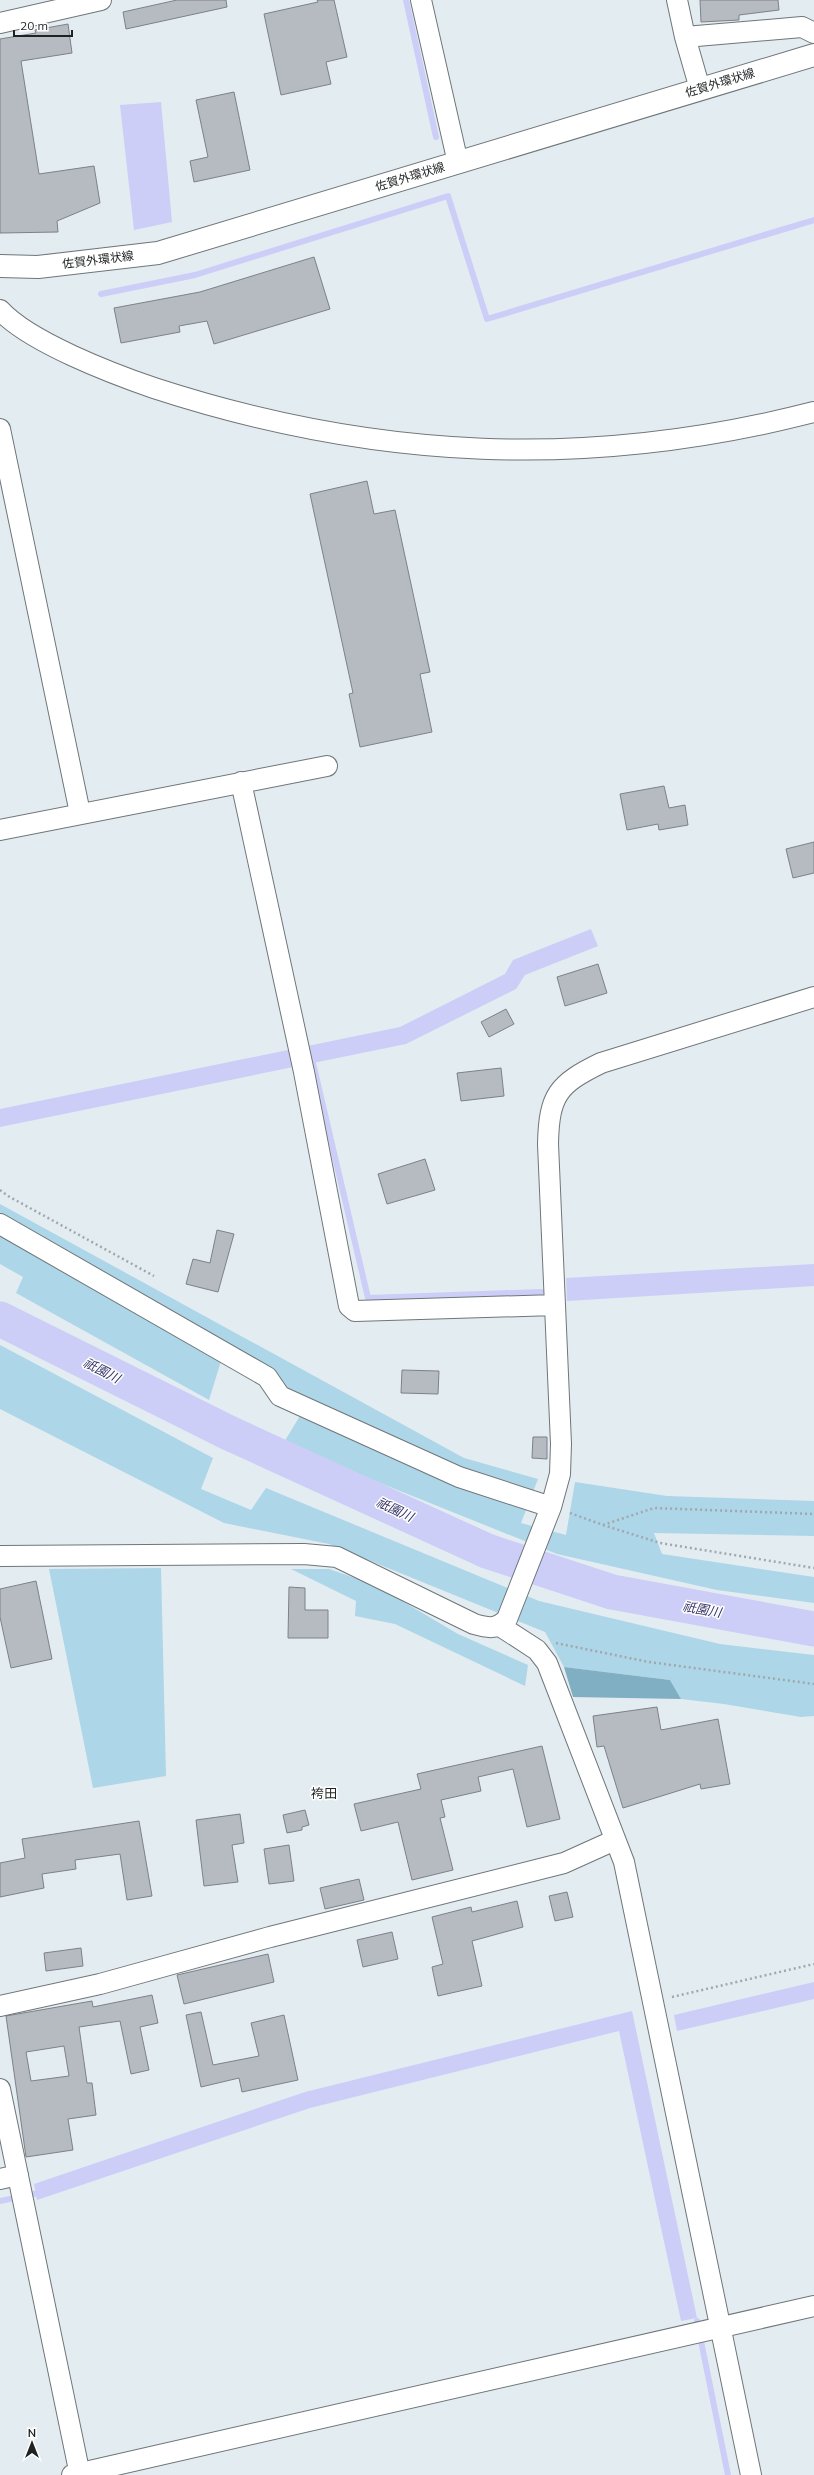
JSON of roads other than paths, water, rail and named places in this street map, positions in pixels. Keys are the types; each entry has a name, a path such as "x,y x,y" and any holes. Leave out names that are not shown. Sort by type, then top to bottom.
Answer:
{"main road":[{"name":"佐賀外環状線","path":"0,266 38,267 158,253 814,55"}],"street":[{"path":"0,23 101,0"},
{"path":"421,0 458,163"},
{"path":"677,0 685,37 700,89"},
{"path":"685,37 802,27 814,33"},
{"path":"3,321 61,350 120,376 218,409 330,434 423,446 547,451 647,444 769,424 814,412"},
{"path":"0,429 80,813"},
{"path":"0,830 80,813 327,766"},
{"path":"241,782 304,1072 349,1306 355,1311 555,1306"},
{"path":"0,1556 304,1554 337,1557 474,1624 490,1628 503,1623 551,1507 560,1474 561,1444 548,1144 549,1116 556,1097 574,1077 601,1063 814,997"},
{"path":"0,1224 267,1377 280,1396 459,1477 551,1507"},
{"path":"503,1623 537,1650 547,1663 624,1862 751,2475"},
{"path":"0,2006 100,1984 270,1937 564,1863 616,1840"},
{"path":"0,2090 9,2177 24,2203 77,2474 814,2306"}],"waterway":[{"path":"406,0 436,137"},
{"path":"101,294 195,275 448,196 487,319 814,220"},
{"path":"313,1063 368,1298 541,1292"},
{"name":"祇園川","path":"0,1319 229,1433 487,1551 612,1592 814,1629"},
{"path":"0,2201 38,2193"},
{"path":"697,2321 728,2475"}],"district":[{"name":"袴田","path":"324,1793"}]}
